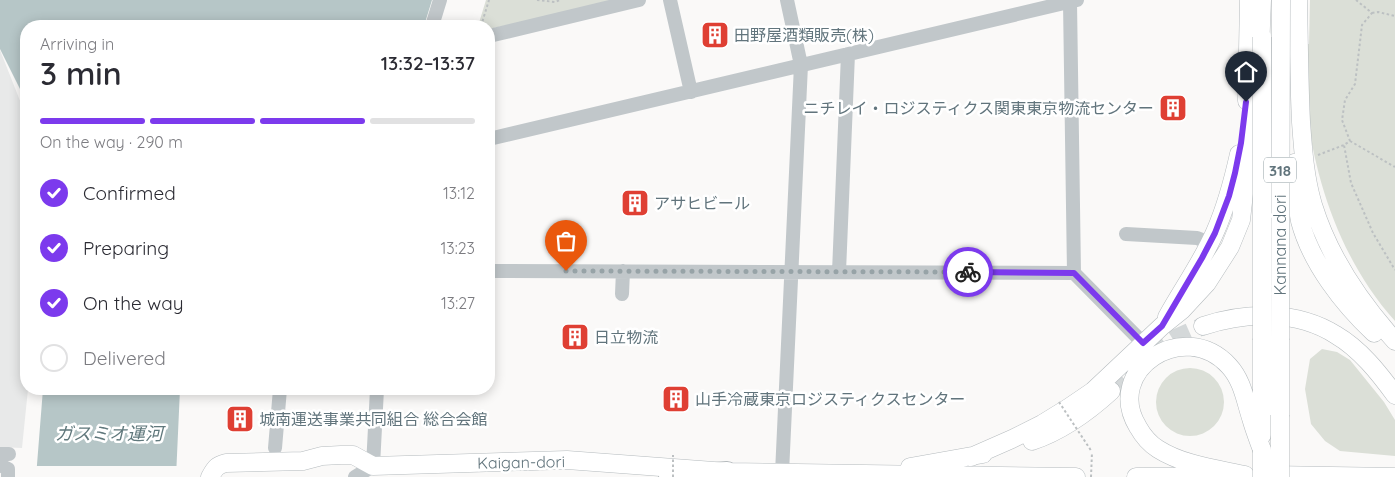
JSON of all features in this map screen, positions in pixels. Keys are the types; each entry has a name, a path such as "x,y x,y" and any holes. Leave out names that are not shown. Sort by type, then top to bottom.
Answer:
{"highway":[{"path":"669,477 727,472"}],"main road":[{"path":"1162,326 1210,243 1229,196 1241,143 1248,88 1249,0"},
{"name":"Kannana dori","path":"1256,416 1262,340 1262,0"},
{"name":"Kannana dori","path":"1280,477 1281,0"},
{"path":"1298,0 1300,99 1304,160 1313,205 1331,248 1352,288 1395,342"},
{"path":"971,457 1012,439 1068,408 1093,391 1143,343 1182,310 1207,283 1223,260 1237,232 1243,205 1262,37"},
{"path":"1281,38 1293,143 1298,211 1305,233 1319,264 1333,285 1363,323 1395,351"},
{"path":"1203,326 1240,317 1273,316 1301,320 1327,329 1366,360 1395,395"},
{"path":"1254,476 1179,459 1157,449 1148,441 1134,421 1130,409 1132,386 1143,365 1162,351 1182,346 1204,349 1223,360 1231,368 1256,416"},
{"path":"863,474 971,457 1038,439 1076,419 1111,391"},
{"name":"318","path":"1254,476 1262,450 1256,416"},
{"name":"Kaigan-dori","path":"210,477 218,464 303,462 328,455 353,456 373,466 567,460 727,472 863,474"},
{"path":"863,474 1076,477"},
{"path":"1136,477 1395,477"}],"street":[{"path":"495,35 639,0"},
{"path":"670,0 692,92"},
{"path":"782,472 801,65 787,0"},
{"path":"495,138 1074,1 1074,273 1143,343"},
{"path":"839,272 848,54"},
{"path":"1126,234 1198,238 1210,243"},
{"path":"495,271 1074,273"},
{"path":"622,294 623,271"},
{"path":"275,448 279,395"},
{"path":"355,477 373,466 377,395"},
{"path":"3,458 8,469 8,477"}],"path":[{"path":"483,20 489,0"},
{"path":"537,0 555,2 560,0"},
{"path":"1356,0 1372,13"},
{"path":"1395,16 1378,12 1372,13 1362,25 1354,84 1345,100 1342,120 1350,141 1395,167"},
{"path":"1304,160 1350,141"},
{"path":"1344,145 1351,183 1373,233 1395,270"},
{"path":"1059,402 1092,452 1091,477"},
{"path":"673,477 674,455"}],"shaded area":[{"path":"486,0 628,0 495,28 495,20 480,20"},
{"path":"1310,0 1395,0 1395,321 1376,298 1346,247 1324,192 1316,163 1310,134 1305,90 1305,44 1309,44"},
{"path":"0,50 20,101 20,395 27,395 22,448 0,447"},
{"path":"1322,349 1337,352 1350,360 1384,402 1395,420 1395,456 1340,451 1325,441 1311,424 1305,389 1310,359"},
{"path":"1190,368 1203,371 1214,378 1221,389 1224,402 1221,415 1214,426 1203,433 1190,436 1177,433 1166,426 1159,415 1156,402 1159,389 1166,378 1177,371"}],"water":[{"path":"0,0 432,0 426,20 20,20 20,89 0,49"},
{"name":"ガスミオ運河","path":"43,395 180,395 176,477 36,477"}],"pier":[{"path":"34,466 179,466 178,477 33,477"}],"tunnel":[{"path":"1111,391 1147,356 1178,337 1203,326"}],"way so far":[{"path":"566,271 968,272"}],"place":[{"name":"田野屋酒類販売(株)","path":"715,35"},
{"name":"ニチレイ・ロジスティクス関東東京物流センター","path":"1173,108"},
{"name":"アサヒビール","path":"635,203"},
{"name":"日立物流","path":"575,337"},
{"name":"山手冷蔵東京ロジスティクスセンター","path":"676,399"},
{"name":"城南運送事業共同組合 総合会館","path":"240,419"}],"route":[{"path":"968,272 1074,273 1143,343 1162,326 1215,233 1229,196 1235,173 1246,102"}]}
